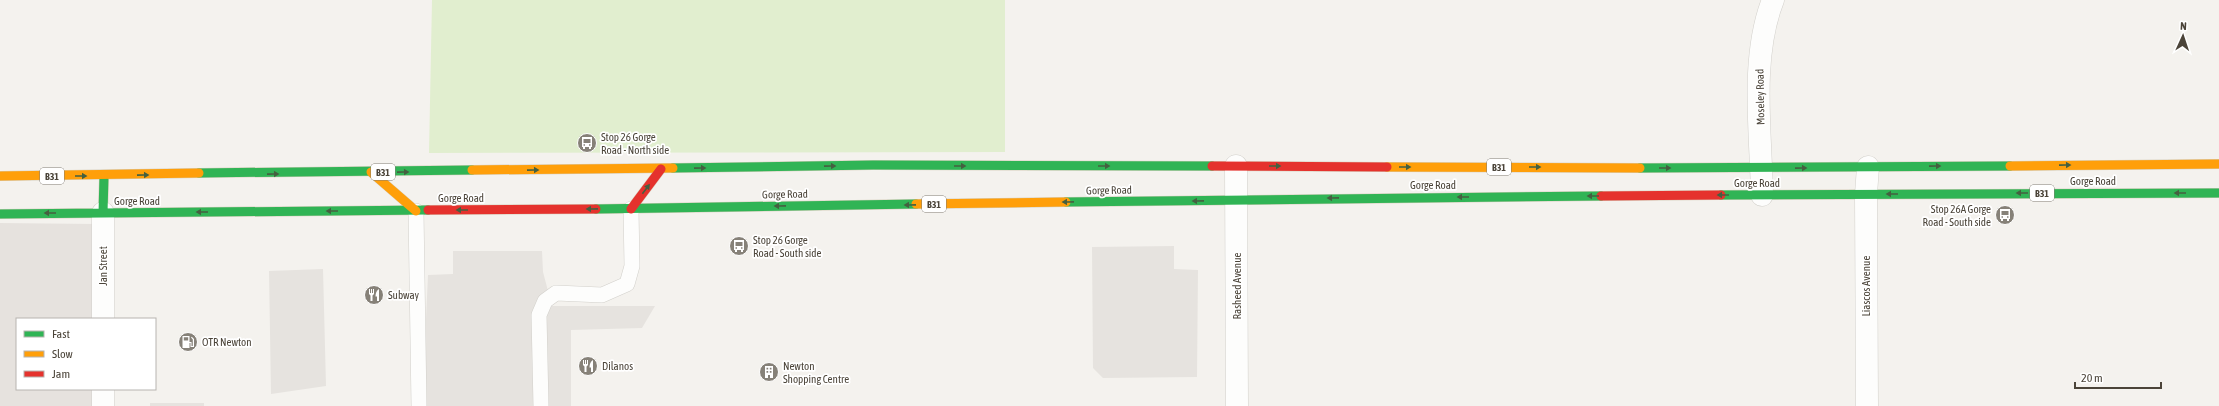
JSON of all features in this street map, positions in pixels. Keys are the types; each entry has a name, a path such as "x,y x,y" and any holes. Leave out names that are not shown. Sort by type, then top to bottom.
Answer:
{"main road":[{"name":"Gorge Road","path":"0,176 661,169 873,165 1762,168 2219,164"},
{"path":"631,208 661,169"},
{"path":"371,172 416,211"},
{"path":"103,213 104,176"},
{"name":"Gorge Road","path":"0,214 416,211 1374,197 2219,193"}],"street":[{"name":"Moseley Road","path":"1762,195 1759,56 1768,14 1773,0"},
{"name":"Rasheed Avenue","path":"1236,166 1237,406"},
{"name":"Liascos Avenue","path":"1867,406 1866,194 1868,167"},
{"name":"Jan Street","path":"103,213 103,318"},
{"path":"103,390 103,406"}],"lane":[{"path":"541,406 539,315 545,301 556,293 602,295 627,284 632,266 631,208"},
{"path":"416,211 419,406"}],"shaded area":[{"path":"0,223 95,224 93,318 16,318 16,390 92,390 92,406 0,406"},
{"path":"1174,246 1174,269 1198,270 1197,377 1103,378 1093,368 1092,247"},
{"path":"453,251 542,251 543,272 552,306 655,306 642,328 571,330 571,406 422,406 428,275 453,274"},
{"path":"323,269 326,386 271,394 269,271"},
{"path":"150,403 204,403 204,406 150,406"}],"green space":[{"path":"432,0 1005,0 1005,152 429,153"}],"traffic: fast":[{"path":"673,168 873,165 1212,166"},
{"path":"1640,168 2010,166"},
{"path":"199,173 472,170"},
{"path":"103,213 104,176"},
{"path":"1721,195 2219,193"},
{"path":"1066,202 1601,196"},
{"path":"596,209 916,204"},
{"path":"0,214 428,210"}],"traffic: slow":[{"path":"2010,166 2219,164"},
{"path":"1387,167 1640,168"},
{"path":"472,170 673,168"},
{"path":"371,172 416,211"},
{"path":"0,176 199,173"},
{"path":"916,204 1066,202"}],"traffic: jam":[{"path":"1212,166 1387,167"},
{"path":"631,209 661,169"},
{"path":"1601,196 1721,195"},
{"path":"428,210 596,209"}],"place":[{"name":"Stop 26 Gorge Road - North side","path":"587,143"},
{"name":"Stop 26A Gorge Road - South side","path":"2005,215"},
{"name":"Stop 26 Gorge Road - South side","path":"739,246"},
{"name":"Subway","path":"374,295"},
{"name":"OTR Newton","path":"188,342"},
{"name":"Dilanos","path":"588,366"},
{"name":"Newton Shopping Centre","path":"769,372"}]}
